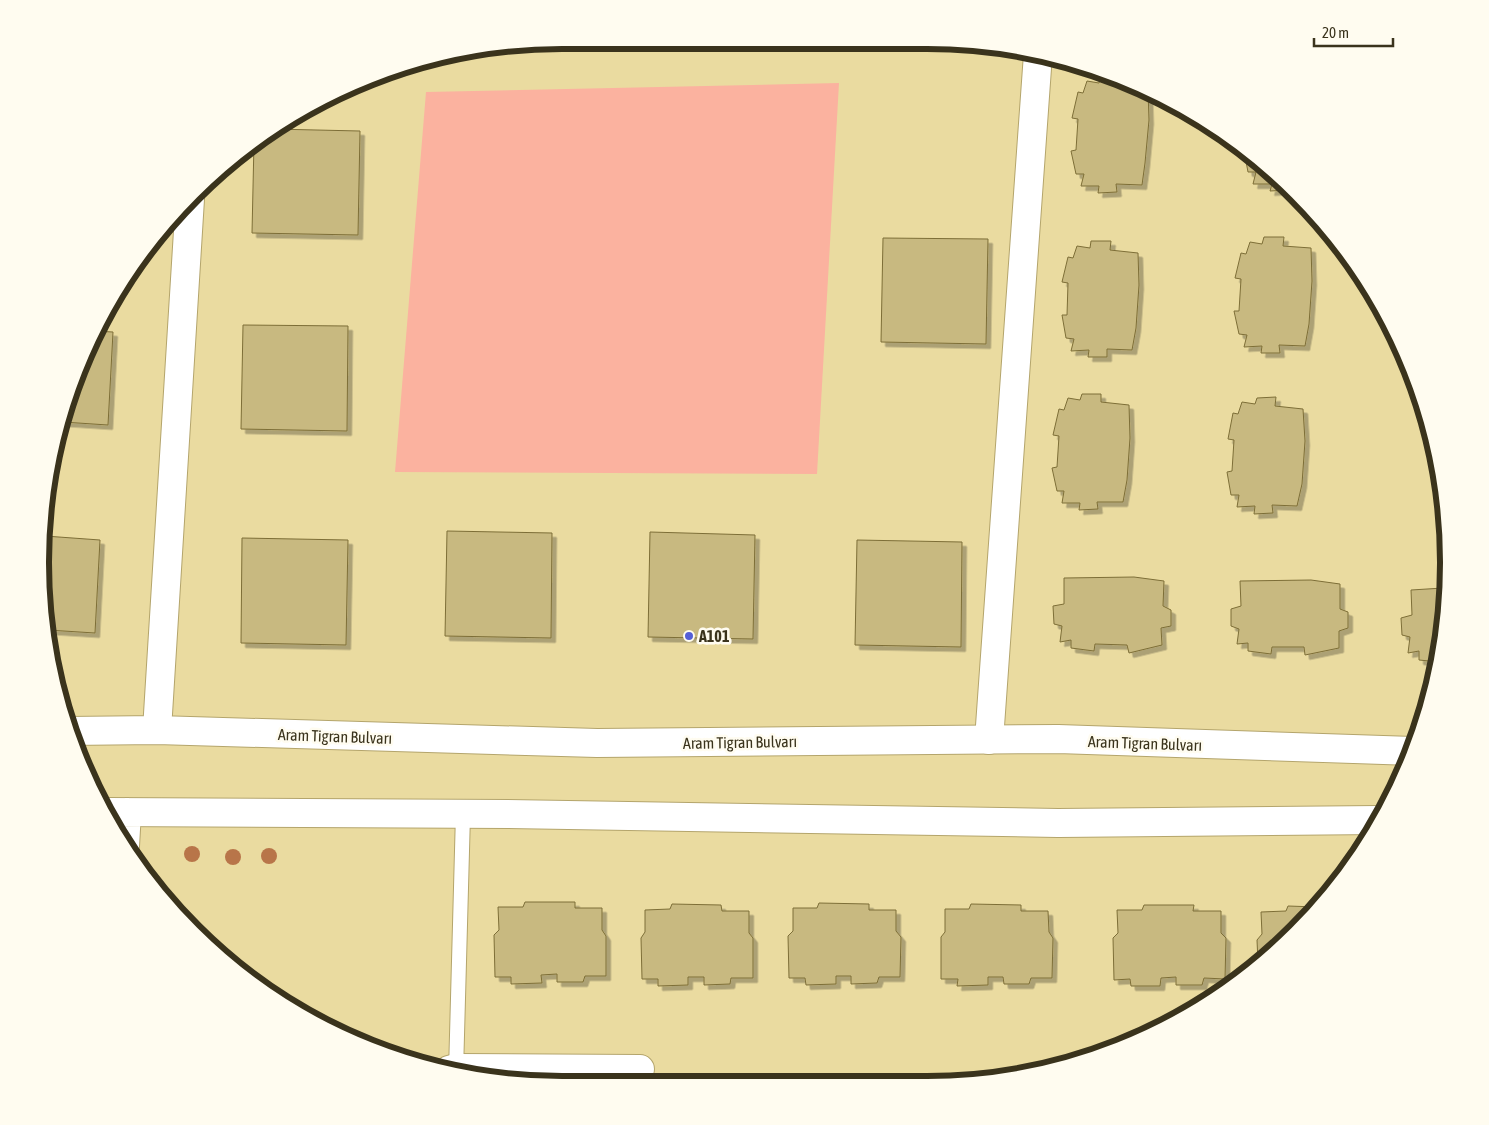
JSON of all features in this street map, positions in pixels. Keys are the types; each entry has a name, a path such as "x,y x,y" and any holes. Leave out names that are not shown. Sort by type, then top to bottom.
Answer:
{"main road":[{"path":"989,740 1037,61"},
{"path":"157,730 189,209"},
{"name":"Aram Tigran Bulvarı","path":"77,731 157,730 597,743 1068,740 1404,751"},
{"path":"117,812 463,814 1058,823 1370,820"},
{"path":"487,1071 624,1073"}],"lane":[{"path":"454,1064 463,814"}],"shaded area":[{"path":"839,83 817,474 395,472 426,92"}],"building":[{"path":"1100,79 1148,99 1149,120 1142,185 1116,184 1117,192 1098,193 1099,186 1081,186 1084,174 1076,174 1071,151 1076,150 1078,119 1072,118 1078,92 1083,93 1087,81 1099,83"},
{"path":"287,129 360,131 358,235 252,233 254,152"},
{"path":"1246,160 1281,190 1270,191 1272,184 1253,184 1256,172 1248,172"},
{"path":"1264,237 1284,237 1283,246 1311,248 1312,281 1309,324 1305,346 1279,345 1280,353 1261,353 1262,346 1244,347 1247,335 1239,334 1234,311 1239,311 1241,279 1235,278 1241,253 1246,254 1250,242 1262,244"},
{"path":"883,238 988,239 986,344 881,342"},
{"path":"1091,241 1111,241 1110,250 1138,253 1139,285 1136,328 1132,350 1107,349 1107,357 1088,357 1089,350 1071,351 1074,339 1066,338 1062,315 1067,315 1068,283 1062,282 1068,257 1073,258 1077,246 1090,248"},
{"path":"243,325 348,326 347,431 241,429"},
{"path":"104,332 113,332 108,425 68,422 88,366"},
{"path":"1082,394 1101,394 1101,402 1129,405 1130,438 1127,480 1123,502 1097,502 1098,509 1079,510 1080,503 1062,503 1064,491 1057,491 1052,468 1057,467 1059,436 1053,435 1059,409 1064,410 1068,398 1080,400"},
{"path":"1276,397 1275,406 1303,409 1305,441 1302,484 1297,506 1272,505 1273,513 1254,514 1255,506 1237,507 1239,495 1231,495 1227,472 1232,471 1234,440 1228,439 1233,413 1238,414 1242,402 1255,404 1257,398"},
{"path":"447,531 552,533 551,638 445,636"},
{"path":"650,532 755,535 753,639 648,637"},
{"path":"50,536 100,540 95,633 53,630 50,596"},
{"path":"242,538 348,540 346,645 241,643"},
{"path":"857,540 962,542 961,647 855,645"},
{"path":"1134,577 1164,581 1163,606 1171,610 1171,626 1161,628 1162,645 1129,653 1127,645 1095,644 1094,651 1071,648 1071,640 1060,642 1062,626 1054,624 1053,606 1064,604 1064,578"},
{"path":"1311,580 1340,584 1340,609 1348,612 1348,628 1339,631 1339,648 1305,655 1304,647 1272,647 1271,654 1248,651 1248,643 1237,644 1239,629 1231,626 1231,609 1241,606 1240,581"},
{"path":"1439,588 1436,630 1430,661 1419,660 1419,651 1408,653 1410,637 1402,635 1401,618 1412,615 1411,590"},
{"path":"525,902 575,902 575,908 602,908 602,930 606,936 606,976 585,976 583,982 557,982 557,974 541,975 542,983 511,984 511,977 495,977 494,935 499,930 498,907 523,907"},
{"path":"819,903 869,904 869,910 896,910 896,931 901,937 900,977 879,977 877,983 851,984 851,976 836,976 836,984 806,985 805,978 789,978 788,936 793,931 793,908 817,908"},
{"path":"672,904 721,905 722,911 749,911 749,933 753,938 753,978 731,978 730,984 704,985 704,977 688,977 688,985 658,986 658,979 642,979 641,938 645,932 645,910 670,909"},
{"path":"971,904 1021,905 1021,911 1048,911 1049,932 1053,938 1052,978 1031,978 1029,984 1004,984 1003,977 988,977 988,985 957,986 958,979 941,979 941,937 945,932 945,909 969,909"},
{"path":"1144,905 1194,905 1193,911 1221,911 1221,933 1226,938 1225,979 1204,978 1202,985 1176,985 1176,977 1161,978 1160,986 1131,986 1130,979 1114,980 1113,938 1118,933 1117,910 1142,910"},
{"path":"1288,906 1308,907 1290,926 1258,955 1257,940 1262,934 1261,912 1286,911"}],"place":[{"name":"A101","path":"689,636"}]}
